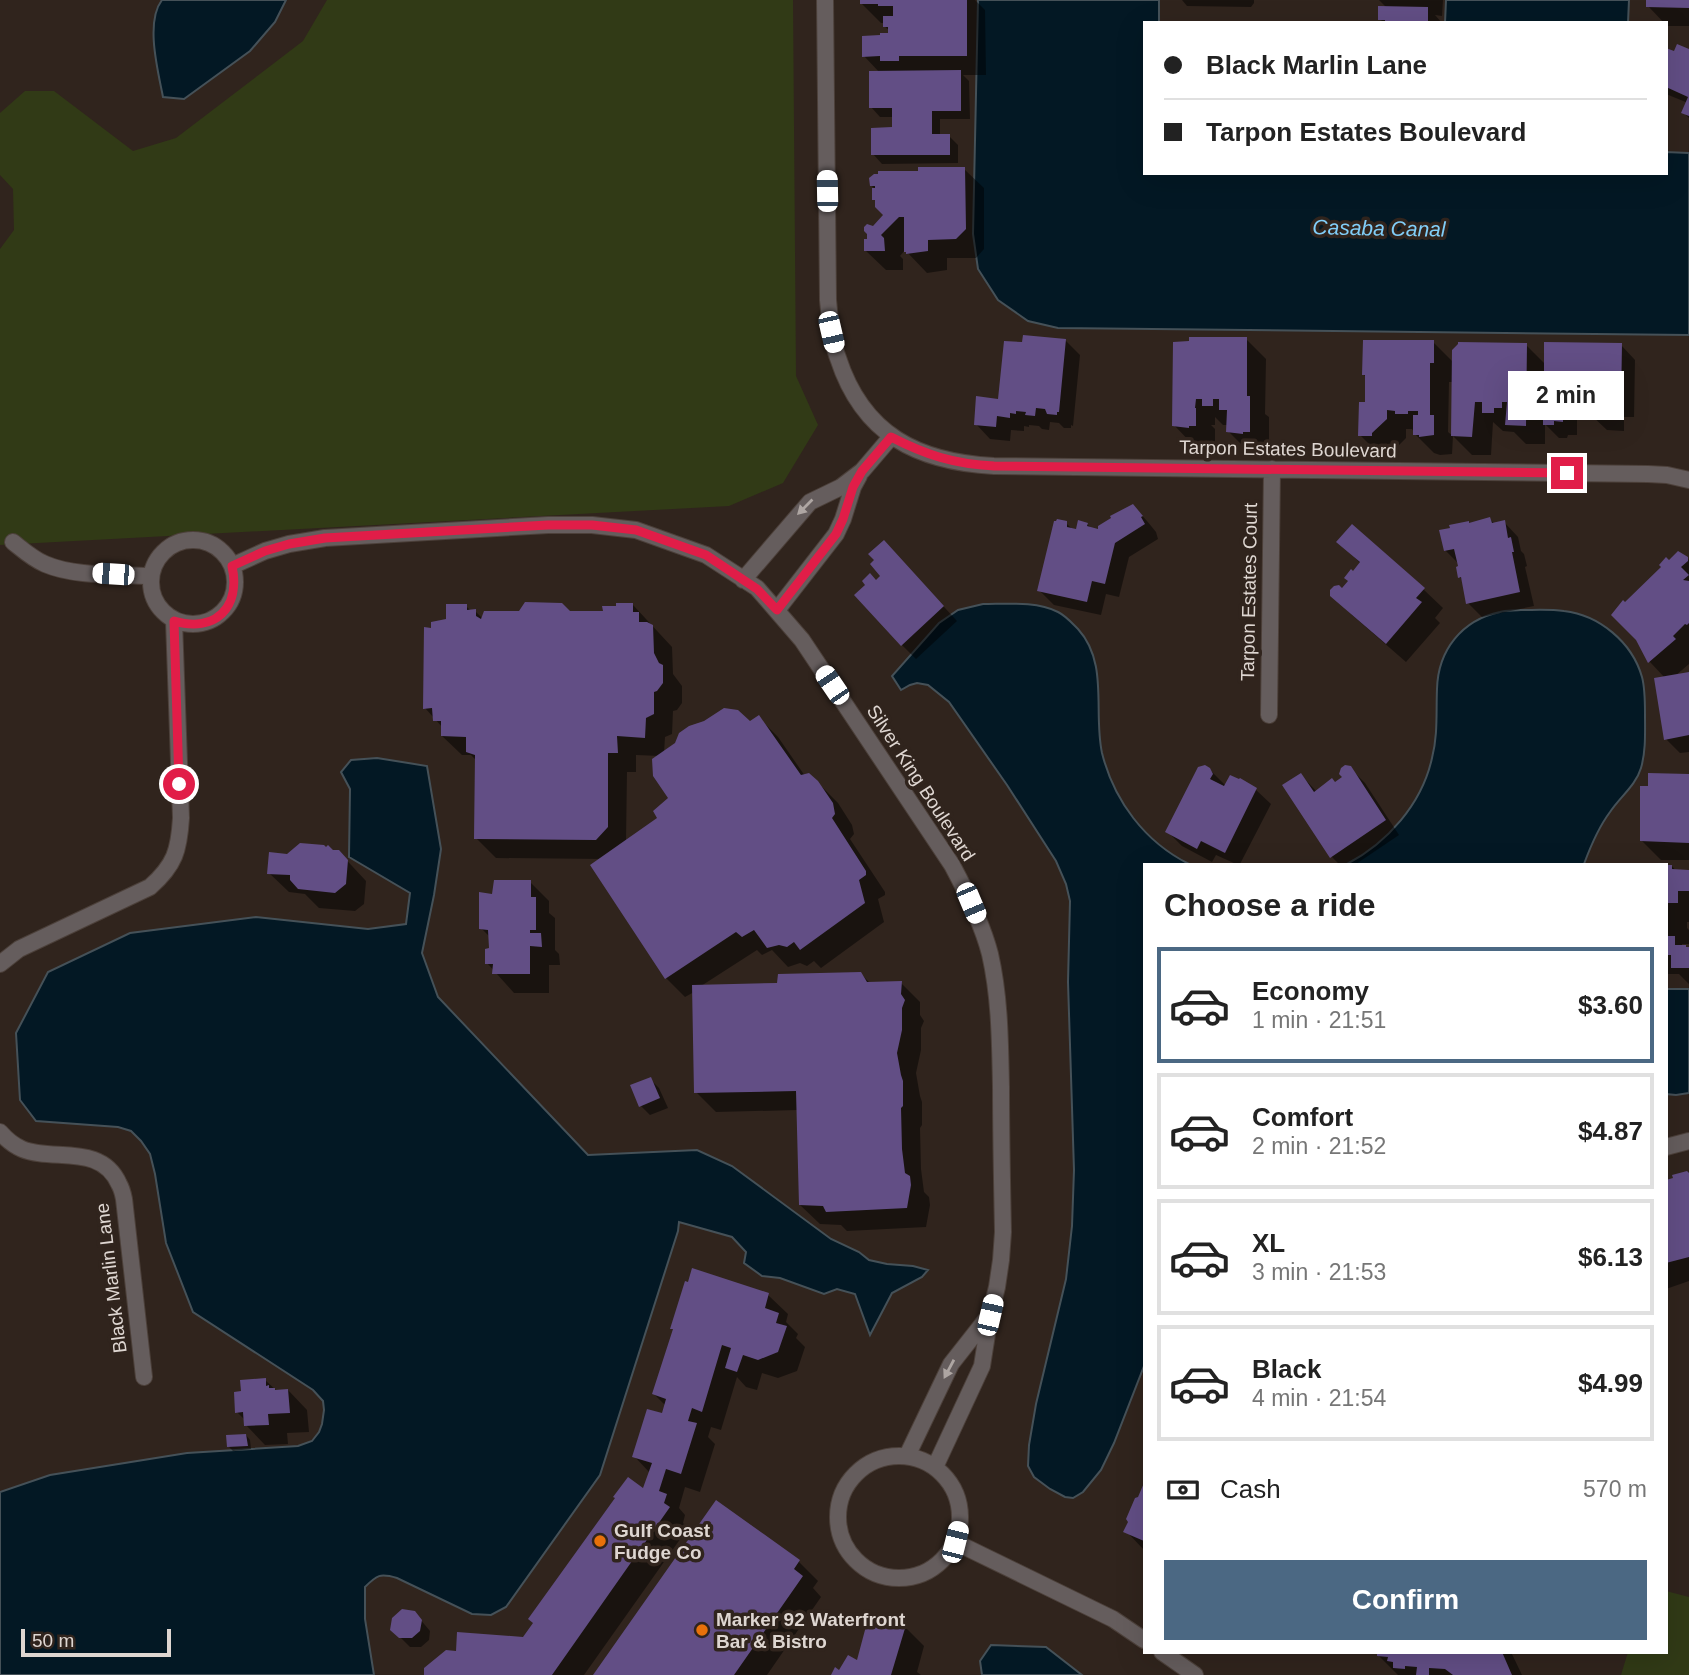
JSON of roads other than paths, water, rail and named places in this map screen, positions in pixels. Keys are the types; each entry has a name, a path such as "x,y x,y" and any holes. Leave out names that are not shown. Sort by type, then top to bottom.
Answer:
{"street":[{"name":"Tarpon Estates Boulevard","path":"825,0 828,300 831,332 846,381 878,426 891,437 916,450 968,465 1648,474 1689,480"},
{"path":"777,610 836,534 853,487 862,471 891,437"},
{"name":"Tarpon Estates Court","path":"1269,715 1272,470"},
{"path":"743,580 810,502 841,487 862,471"},
{"name":"Silver King Boulevard","path":"232,566 265,551 325,538 548,525 592,525 636,530 706,555 757,589 802,640 952,865 965,889 989,951 996,984 1000,1020 1003,1232 999,1273 982,1366 935,1467"},
{"path":"201,540 214,545 225,554 232,566 235,581 233,595 227,608 216,618 203,624 188,625 163,614 155,603 150,576 154,563 174,543 201,540"},
{"path":"13,542 37,560 74,572 150,576"},
{"path":"0,964 19,949 150,887 163,877 174,860 181,818 174,621"},
{"name":"Black Marlin Lane","path":"0,1132 22,1149 82,1156 96,1161 109,1170 119,1182 124,1199 144,1377"},
{"path":"1668,1146 1689,1141"},
{"name":"Silver King Boulevard","path":"907,1456 951,1364 990,1315"},
{"path":"907,1456 935,1467 950,1482 958,1501 960,1522 955,1542 946,1557 934,1569 919,1576 901,1579 883,1577 867,1570 853,1558 843,1542 838,1524 839,1505 845,1487 856,1473 871,1462 889,1457 907,1456"},
{"path":"955,1542 1113,1619 1143,1639"},
{"path":"1173,1655 1195,1675"}],"water":[{"path":"162,0 286,0 275,22 250,51 184,99 163,97 154,34 154,21"},
{"name":"Casaba Canal","path":"978,0 1159,0 1159,21 1143,21 1143,175 1668,175 1668,152 1689,153 1689,335 1058,328 1028,321 998,300 978,269 973,234"},
{"path":"1446,0 1629,0 1628,21 1445,21"},
{"path":"983,604 1040,606 1061,614 1078,629 1088,642 1094,657 1102,753 1114,788 1145,832 1187,863 1143,863 1143,1369 1101,1470 1083,1492 1073,1498 1050,1489 1034,1477 1028,1466 1036,1404 1066,1279 1072,1226 1074,1170 1068,982 1070,901 1056,861 949,702 928,685 917,683 901,690 892,676 939,623 958,610"},
{"path":"1502,611 1564,611 1590,618 1612,632 1631,652 1642,677 1645,696 1644,755 1639,774 1602,824 1584,863 1349,863 1389,833 1420,791 1434,749 1438,675 1447,650 1474,622"},
{"path":"377,758 427,766 441,849 422,953 438,997 588,1155 697,1150 732,1166 831,1239 859,1252 869,1260 928,1270 922,1277 892,1293 870,1335 855,1294 837,1289 824,1294 780,1278 762,1276 744,1263 746,1252 732,1237 679,1222 600,1475 506,1607 491,1615 472,1614 391,1576 379,1576 369,1583 365,1587 365,1619 374,1675 0,1675 0,1492 50,1475 187,1453 298,1446 312,1441 319,1432 324,1410 323,1401 313,1390 193,1312 166,1243 155,1174 150,1154 141,1141 131,1131 118,1127 36,1121 20,1100 16,1033 48,972 130,933 256,917 368,929 406,924 410,893 349,857 350,789 341,772 351,760"},
{"path":"1668,989 1689,989 1689,1093 1668,1094"},
{"path":"991,1645 1046,1647 1082,1675 982,1675 980,1661"}],"place":[{"name":"Gulf Coast Fudge Co","path":"600,1541"},
{"name":"Marker 92 Waterfront Bar & Bistro","path":"702,1630"}]}
